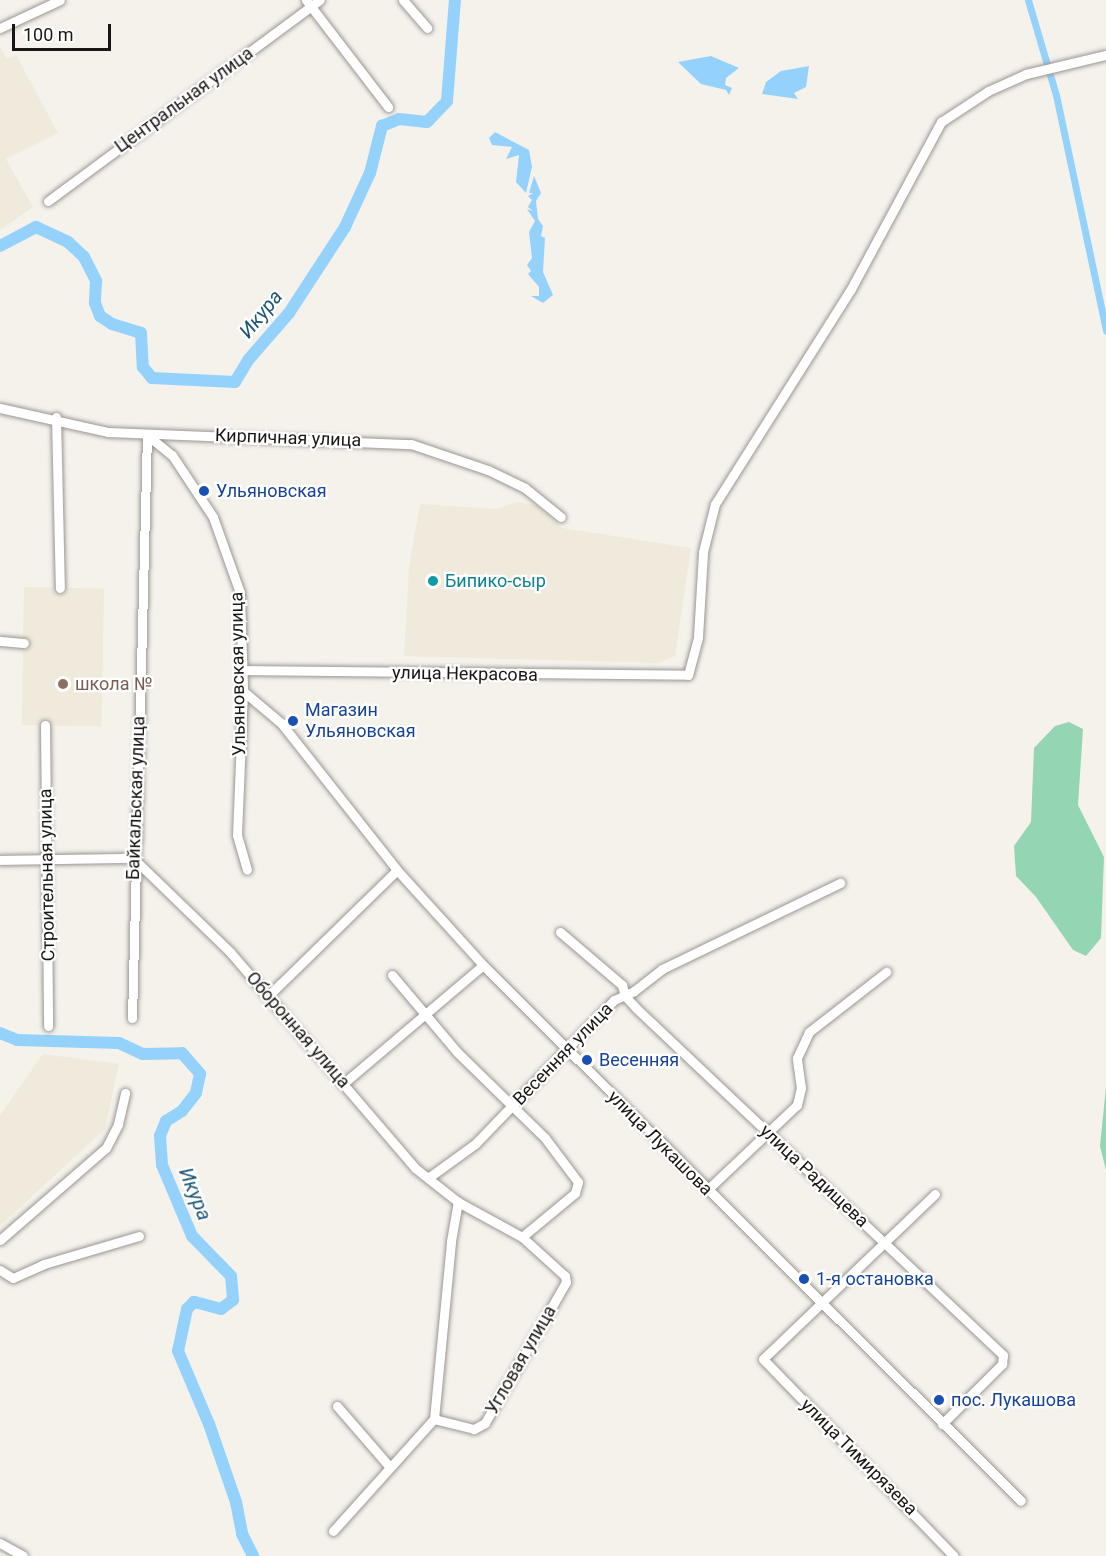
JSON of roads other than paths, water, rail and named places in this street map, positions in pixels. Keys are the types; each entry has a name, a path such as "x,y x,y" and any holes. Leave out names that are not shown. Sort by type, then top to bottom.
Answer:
{"street":[{"path":"0,28 60,0"},
{"name":"Центральная улица","path":"48,201 309,3 320,0"},
{"path":"404,0 427,28"},
{"path":"309,3 388,107"},
{"name":"улица Некрасова","path":"242,670 688,675 698,637 703,552 716,504 850,289 941,122 988,91 1026,74 1071,61 1106,55"},
{"name":"Кирпичная улица","path":"0,408 56,417 108,432 411,444 507,479 525,488 561,517"},
{"path":"56,417 60,588"},
{"name":"Ульяновская улица","path":"147,435 172,454 213,517 230,557 240,593 243,691 237,835 247,870"},
{"name":"Байкальская улица","path":"132,1018 133,858 147,435"},
{"path":"0,641 24,643"},
{"name":"улица Лукашова","path":"243,691 288,731 397,870 483,965 821,1305 1021,1501"},
{"name":"Строительная улица","path":"45,725 48,1026"},
{"path":"0,860 133,858"},
{"name":"Оборонная улица","path":"133,858 230,952 428,1178 458,1202 522,1238 565,1276 566,1282"},
{"path":"267,996 397,870"},
{"name":"Весенняя улица","path":"428,1178 475,1144 605,1007 625,996 662,969 840,883"},
{"name":"улица Радищева","path":"560,932 622,986 625,996 1003,1355 1002,1364 942,1424"},
{"path":"344,1083 483,965"},
{"path":"707,1190 768,1133 800,1098 797,1058 802,1041 886,972"},
{"path":"392,975 456,1052 545,1138 579,1187 522,1238"},
{"path":"0,1240 106,1148 118,1124 125,1093"},
{"path":"821,1305 935,1194"},
{"path":"333,1531 389,1466 435,1419 451,1241 458,1202"},
{"path":"0,1270 14,1278 44,1264 139,1236"},
{"name":"Угловая улица","path":"435,1419 474,1429 485,1423 566,1282"},
{"name":"улица Тимирязева","path":"821,1305 763,1359 954,1556"},
{"path":"337,1406 389,1466"},
{"path":"0,1543 24,1556"}],"water":[{"path":"711,56 739,68 726,78 725,85 732,88 729,95 726,90 701,84 678,62"},
{"path":"809,66 806,87 794,93 798,99 762,94 766,82 781,71"},
{"path":"495,132 529,150 532,167 526,193 516,182 519,155 506,159 512,147 492,145 489,138"},
{"path":"534,176 541,193 536,201 538,219 543,226 541,236 545,238 543,272 553,295 543,303 531,296 539,296 539,287 528,274 531,271 527,265 532,258 529,232 535,221 527,209 533,211 528,207 532,200 528,196 533,193 529,193"}],"waterway":[{"name":"Икура","path":"0,246 36,227 68,242 84,257 96,281 95,303 100,316 112,324 141,333 143,367 152,378 235,382 249,359 289,313 345,227 370,173 382,126 399,119 427,122 447,101 455,0"},
{"path":"1028,0 1056,95 1106,331"},
{"name":"Икура","path":"0,1033 17,1040 119,1043 143,1054 182,1053 200,1074 196,1093 182,1111 166,1121 160,1136 162,1165 192,1236 231,1276 233,1300 221,1309 194,1302 187,1309 178,1351 209,1424 236,1502 242,1534 253,1556"}],"place":[{"name":"Ульяновская","path":"204,491"},
{"name":"Бипико-сыр","path":"433,581"},
{"name":"школа №","path":"63,684"},
{"name":"Магазин Ульяновская","path":"293,721"},
{"name":"Весенняя","path":"587,1060"},
{"name":"1-я остановка","path":"804,1279"},
{"name":"пос. Лукашова","path":"939,1400"}]}
